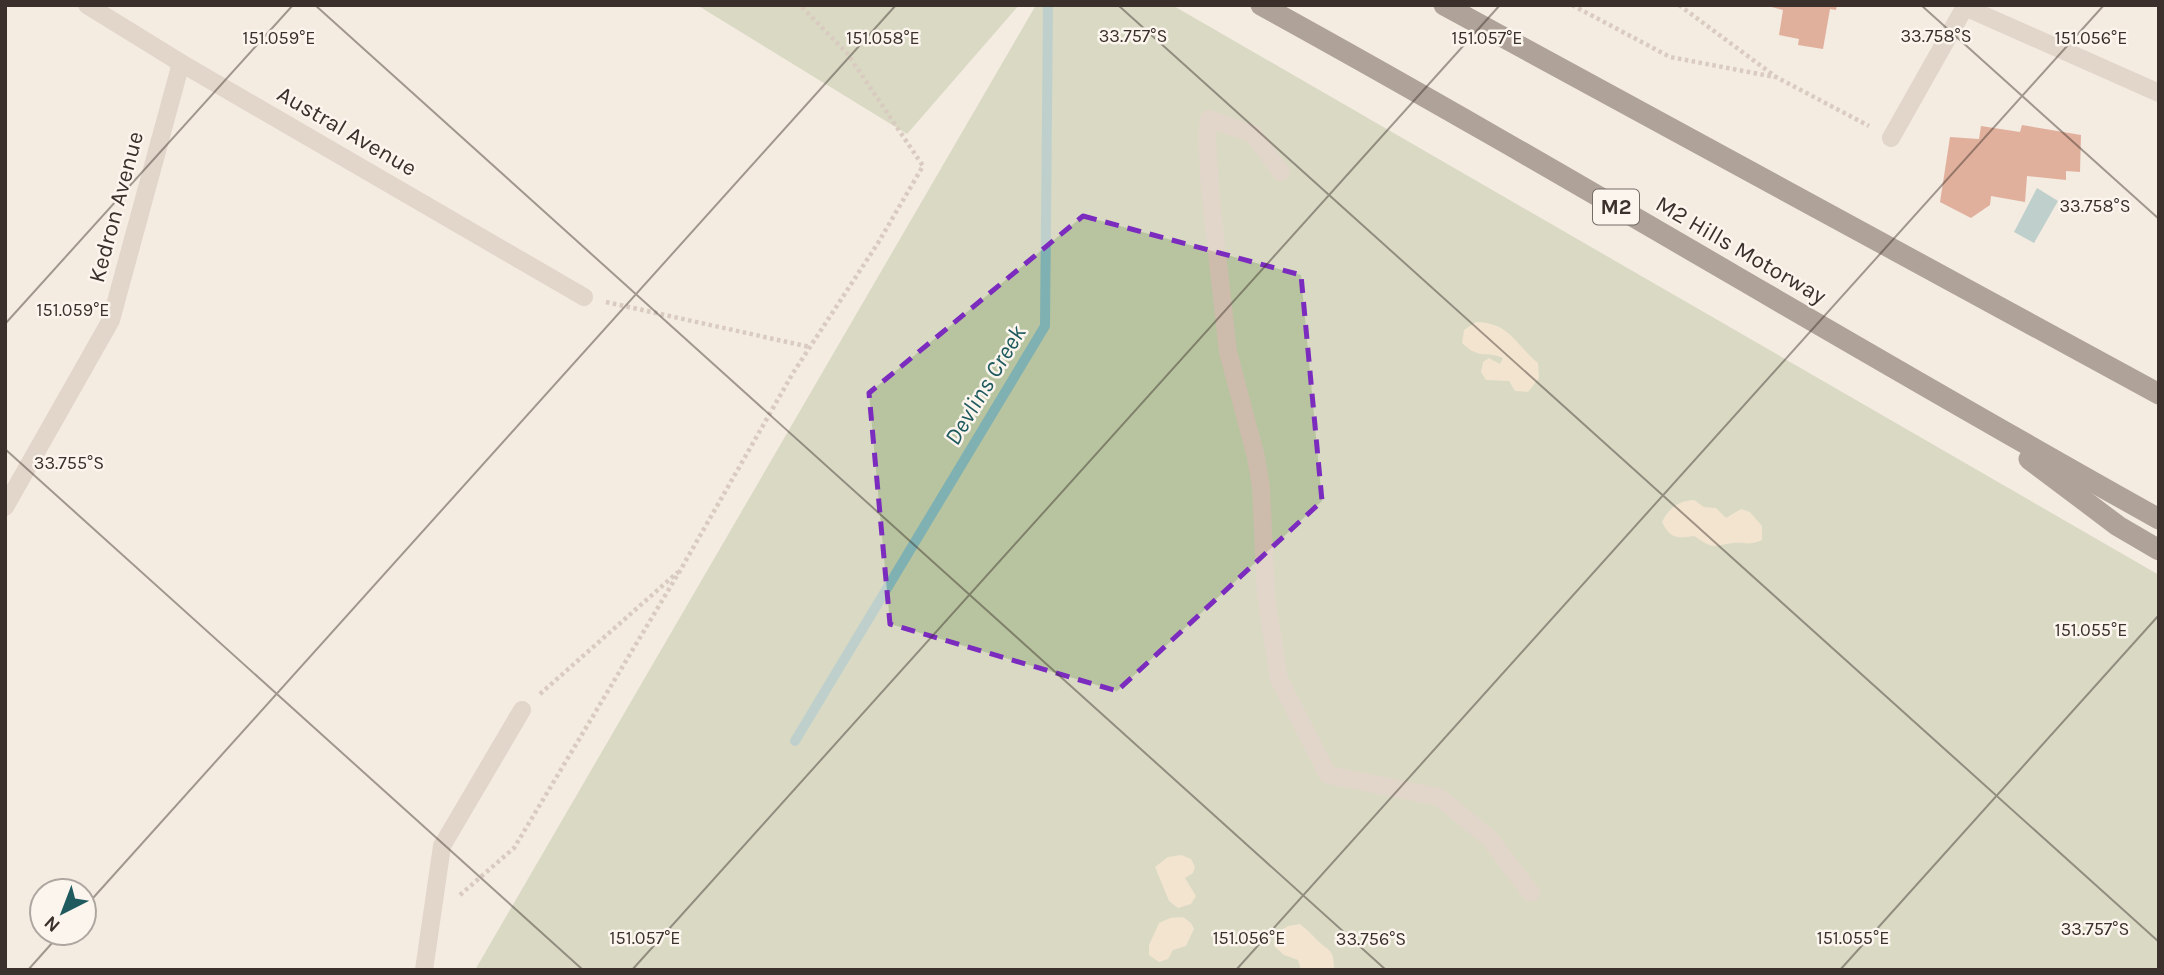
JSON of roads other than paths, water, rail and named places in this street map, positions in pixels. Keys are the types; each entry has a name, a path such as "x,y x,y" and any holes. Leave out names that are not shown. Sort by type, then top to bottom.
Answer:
{"highway":[{"name":"M2 Hills Motorway","path":"1261,5 1428,97 1969,413 2159,519"},
{"path":"1444,5 2159,395"},
{"name":"M2","path":"1969,413 2118,526 2159,550"}],"street":[{"name":"Austral Avenue","path":"87,5 181,63 584,297"},
{"path":"1891,138 1966,6 2159,93"},
{"name":"Kedron Avenue","path":"5,507 111,320 181,63"},
{"path":"1281,172 1253,134 1209,119 1207,136 1210,190 1227,352 1256,457 1261,487 1266,596 1279,679 1328,775 1440,797 1489,838 1531,893"},
{"path":"424,970 442,846 522,710"}],"water":[{"path":"2037,188 2058,201 2034,243 2014,232"}],"waterway":[{"name":"Devlins Creek","path":"795,741 1045,326 1048,5"}]}
